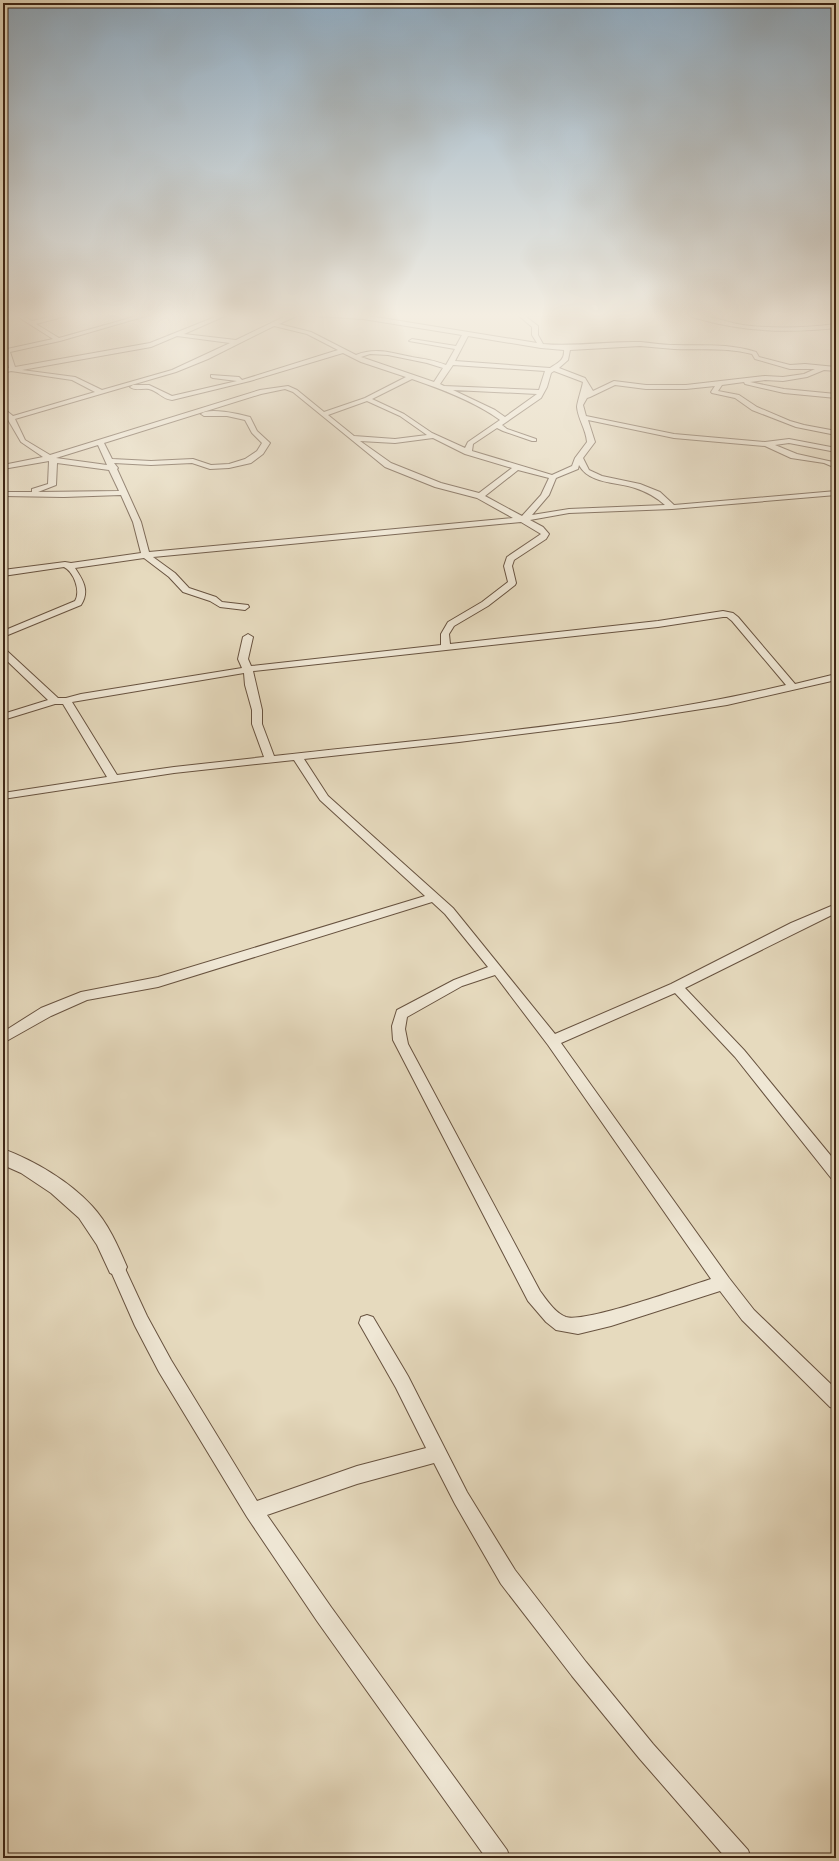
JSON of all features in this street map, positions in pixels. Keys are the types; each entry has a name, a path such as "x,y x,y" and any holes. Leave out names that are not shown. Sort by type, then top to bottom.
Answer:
{"street":[{"path":"67,400 6,414 24,443 51,459 112,464 193,461 210,467 229,466 248,461 260,452 266,443 254,432 248,418 226,414 195,414"},
{"path":"3,467 51,459 237,400"},
{"path":"306,400 380,460 398,470 438,485 480,496 523,519 540,529 545,534 543,537 510,559 508,566 512,583 485,604 451,624 445,634 446,646"},
{"path":"324,414 365,400"},
{"path":"369,400 402,415 434,436 468,452 554,477"},
{"path":"468,400 493,411 504,420"},
{"path":"468,452 470,443 535,400"},
{"path":"523,519 540,501 554,477 575,467 578,458 591,442 590,432 582,417 580,405 583,400"},
{"path":"739,400 759,411 794,425 836,433"},
{"path":"582,417 674,436 765,444 782,449 795,456 814,458 830,462 836,466"},
{"path":"498,425 506,430 534,440"},
{"path":"765,444 789,441 822,433 836,433"},
{"path":"354,438 395,441 434,436"},
{"path":"789,441 836,450"},
{"path":"101,443 125,492 143,539 146,555 172,575 186,590 213,599 220,604 245,608"},
{"path":"578,458 586,470 600,478 644,488 657,494 672,507"},
{"path":"28,494 52,485 51,459"},
{"path":"480,496 517,467"},
{"path":"3,494 64,495 125,492"},
{"path":"3,573 65,564 70,566 146,555 523,519 569,511 672,507 836,493"},
{"path":"3,634 78,603 82,597 82,589 70,566"},
{"path":"3,717 55,701 66,701 81,696 246,669 658,624 723,614 730,615 735,620 792,686"},
{"path":"248,637 248,647 243,659 250,676 250,685 257,710 257,724 270,760"},
{"path":"3,652 55,701"},
{"path":"3,796 114,778 459,739 618,719 727,702 836,677"},
{"path":"66,701 114,778"},
{"path":"297,757 324,798 449,911 498,970 553,1041 723,1283 748,1315 836,1401"},
{"path":"3,1038 46,1012 85,995 165,980 434,897"},
{"path":"553,1041 586,1024 676,986 767,940 836,908"},
{"path":"498,970 458,983 402,1014 398,1022 397,1030 405,1051 534,1296 552,1317 562,1324 578,1326 611,1318 723,1283"},
{"path":"676,986 700,1009 735,1049 836,1173"},
{"path":"3,1157 28,1167 57,1187 86,1212 104,1239 118,1266 141,1321 165,1366 253,1510 324,1614 499,1858"},
{"path":"367,1323 402,1382 461,1498 508,1577 579,1669 642,1746 706,1821 740,1858"},
{"path":"253,1510 357,1475 438,1454"}]}
